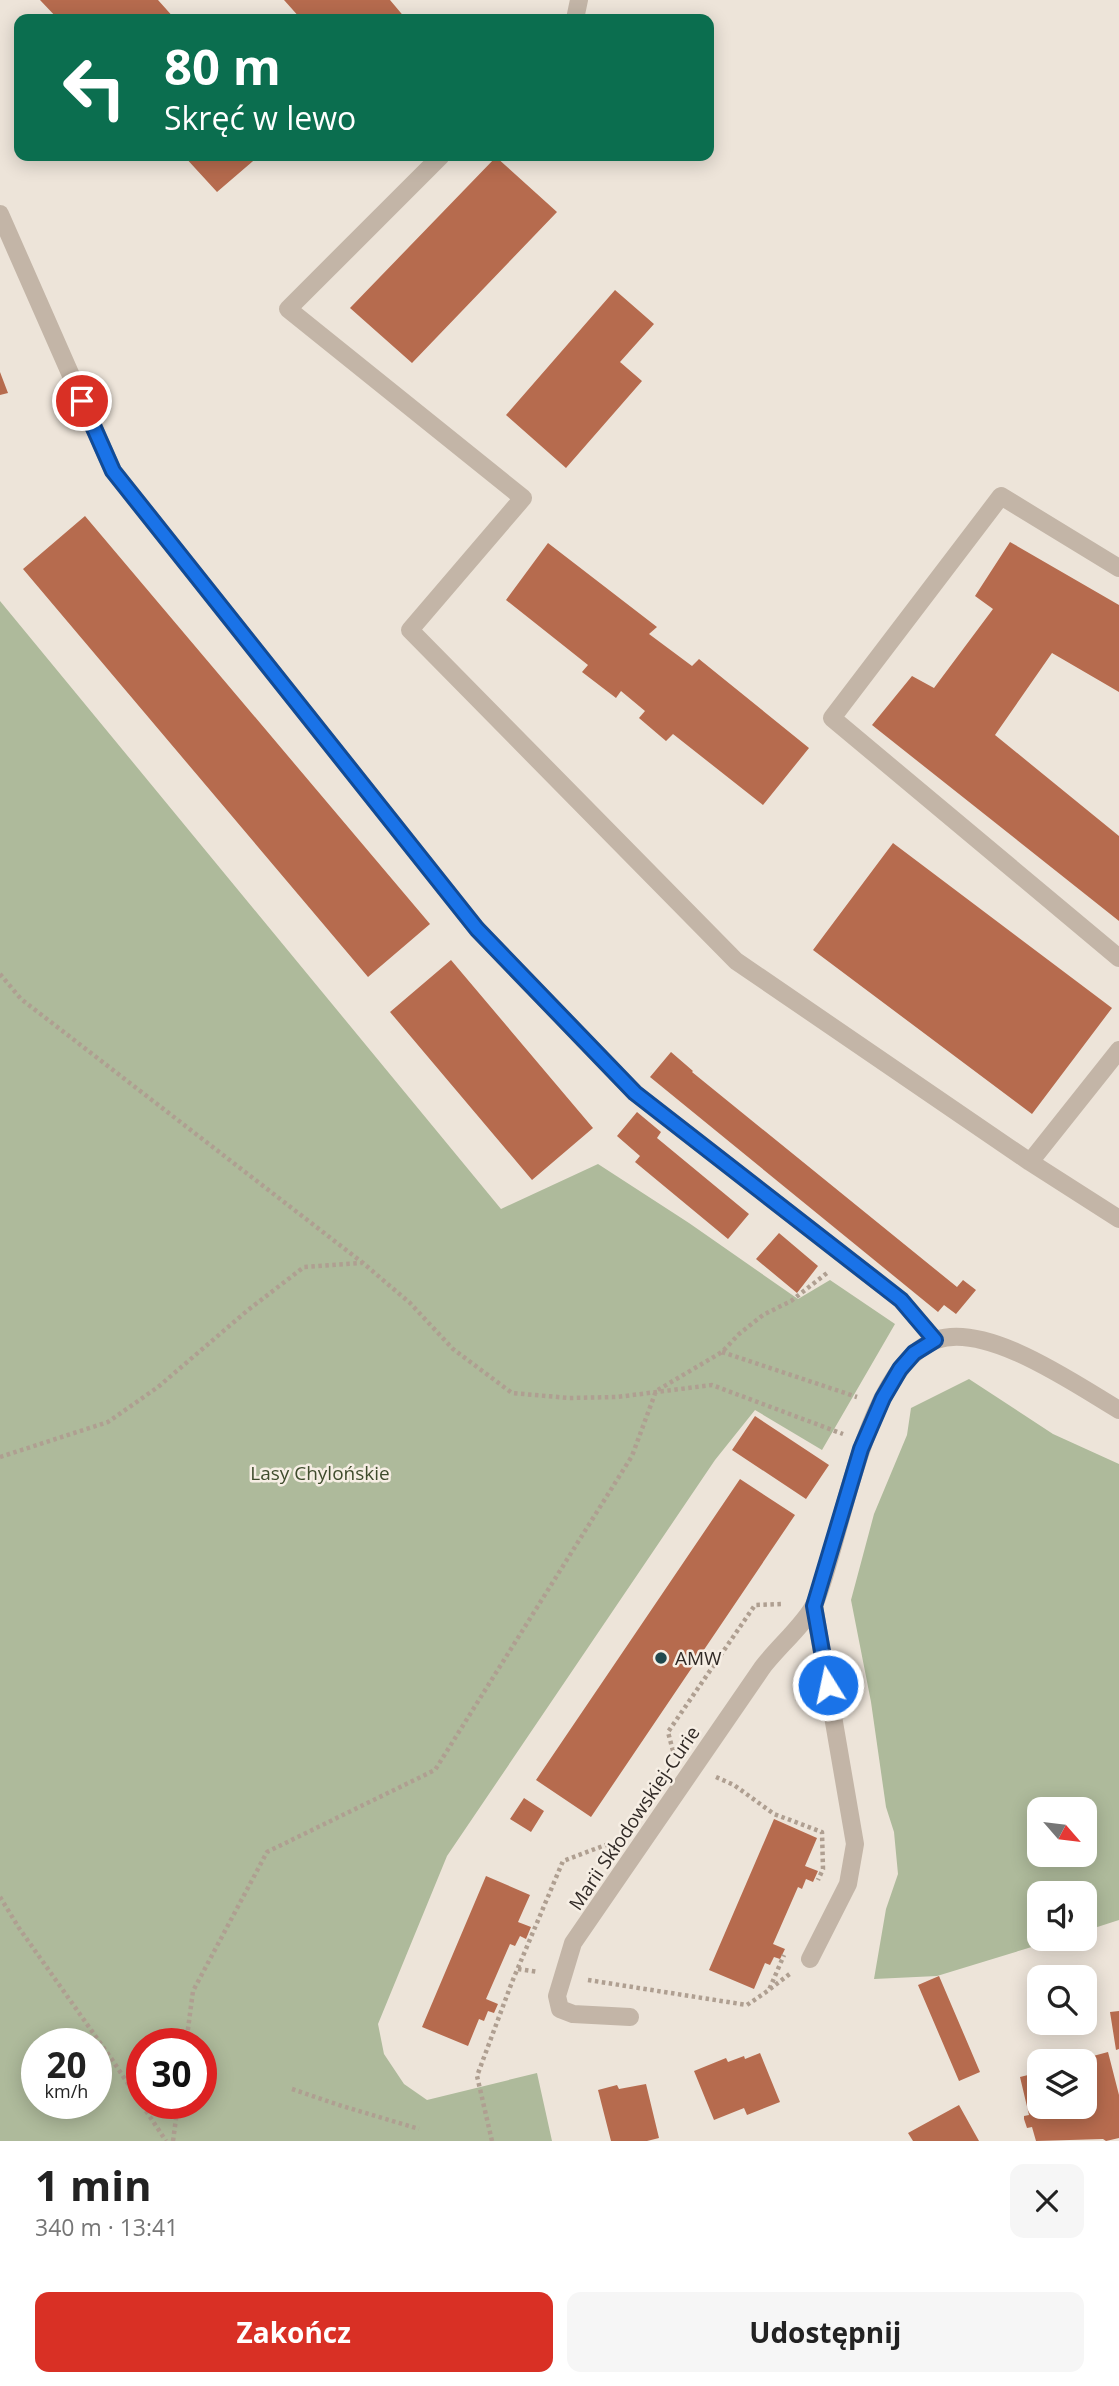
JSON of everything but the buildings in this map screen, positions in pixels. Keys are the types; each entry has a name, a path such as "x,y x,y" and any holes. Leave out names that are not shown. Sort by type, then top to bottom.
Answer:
{"street":[{"path":"436,161 288,309 523,498 410,629 736,961 1030,1162 1119,1219"},
{"path":"0,214 113,471 477,929 635,1093 901,1300 935,1340 959,1336 993,1343 1027,1357 1119,1410"},
{"path":"1119,569 1001,496 832,718 1119,958"},
{"path":"1030,1162 1119,1050"},
{"name":"Marii Skłodowskiej-Curie","path":"630,2017 573,2014 560,2009 558,1996 573,1944 766,1662 814,1606 861,1449 883,1398 900,1369 914,1353 935,1340"},
{"name":"Marii Skłodowskiej-Curie","path":"810,1959 848,1884 855,1844 814,1606"}],"path":[{"path":"0,974 21,999 363,1263 410,1303 453,1349 512,1393 569,1398 617,1397 712,1385 847,1436"},
{"path":"188,2028 193,1991 267,1852 435,1770 632,1456 656,1391 722,1352 747,1328 764,1315 791,1301 846,1257"},
{"path":"0,1457 108,1422 158,1387 248,1310 304,1267 363,1263"},
{"path":"722,1352 858,1397 854,1410"},
{"path":"787,1596 780,1606 755,1605 668,1732 676,1760 734,1785 774,1814 822,1832 823,1869 818,1881"},
{"path":"492,2141 477,2076 518,1969 563,1861 612,1842"},
{"path":"0,1897 166,2141"},
{"path":"518,1969 747,2005 769,1990 785,1954"},
{"path":"292,2089 419,2129"},
{"path":"173,2141 176,2119"}],"green space":[{"name":"Lasy Chylońskie","path":"0,601 501,1209 598,1164 798,1299 830,1280 895,1324 822,1450 755,1410 715,1460 447,1856 378,2024 384,2054 404,2084 427,2100 537,2073 552,2141 0,2141"},
{"path":"969,1379 1053,1434 1119,1464 1119,1920 1097,1927 1097,1881 1027,1881 1027,1948 937,1976 874,1979 886,1909 898,1874 894,1832 886,1807 871,1702 851,1600 874,1514 907,1435 911,1408"}],"place":[{"name":"AMW","path":"661,1658"}],"route":[{"path":"82,401 113,471 477,929 635,1093 901,1300 935,1340 914,1353 900,1369 883,1398 861,1449 814,1606 828,1685"}]}
